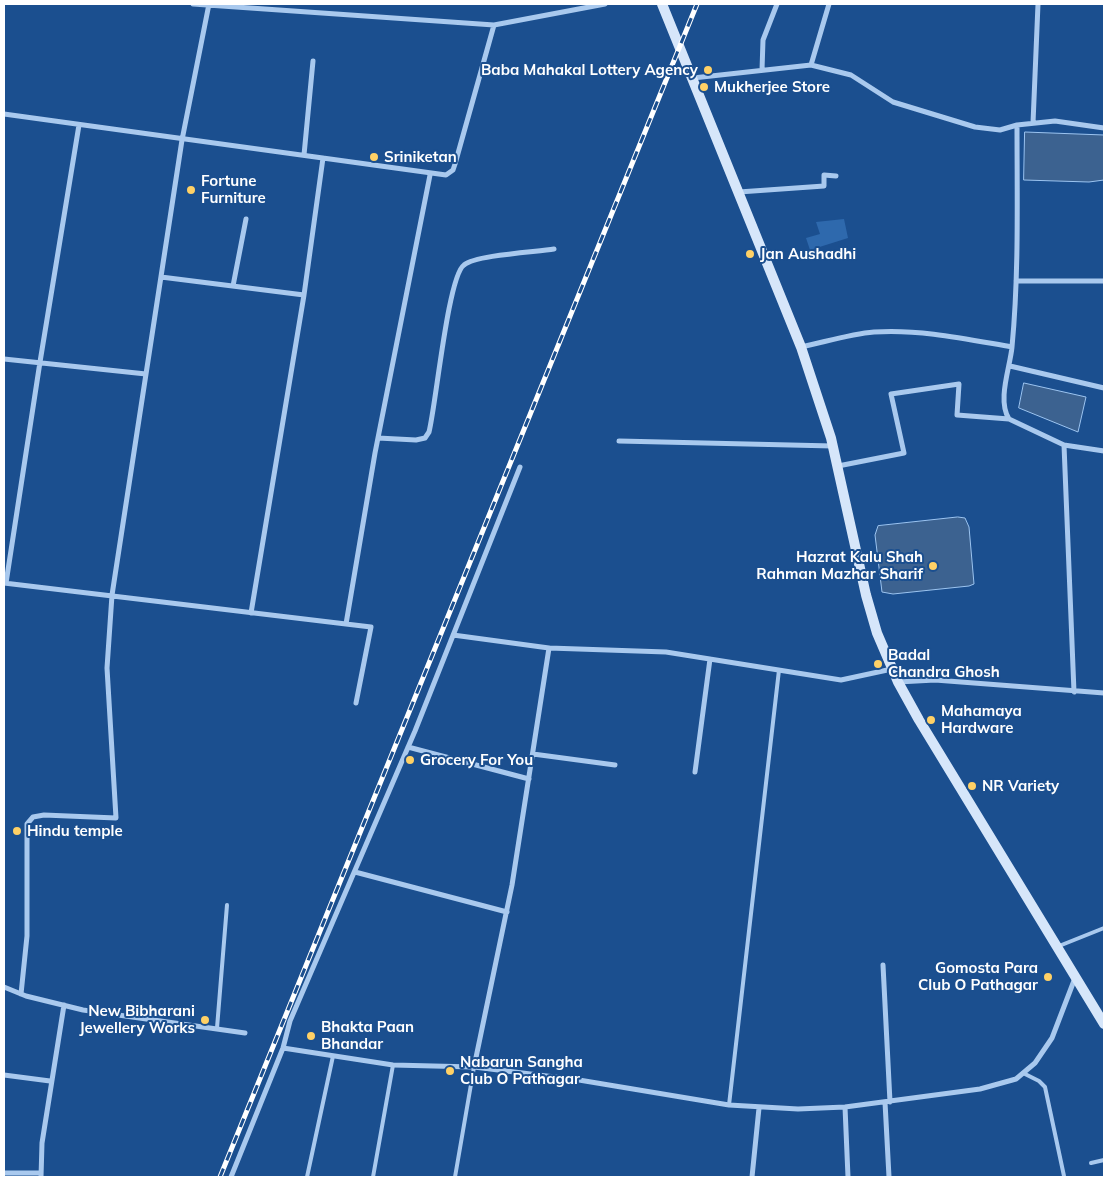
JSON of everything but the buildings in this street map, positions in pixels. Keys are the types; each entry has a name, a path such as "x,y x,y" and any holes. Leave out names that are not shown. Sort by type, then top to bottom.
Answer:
{"street":[{"path":"193,4 494,25 605,4"},
{"path":"21,994 28,936 27,824 33,817 44,815 116,818 106,668 112,595 182,140 209,4"},
{"path":"662,4 679,50 693,78 801,347 832,446 866,595 877,633 892,669 898,682 1104,1024"},
{"path":"762,70 763,40 777,4"},
{"path":"812,65 829,4"},
{"path":"1033,123 1038,4"},
{"path":"4,114 79,126 304,155 430,175 446,175 453,170 494,25"},
{"path":"304,155 313,61"},
{"path":"693,78 812,65 842,71 886,99 942,119 990,130 1055,121 1104,128"},
{"path":"1009,419 1004,406 1012,347 1016,281 1017,125"},
{"path":"79,126 5,583 371,627 356,704"},
{"path":"251,613 304,295 323,158"},
{"path":"346,624 378,438 430,175"},
{"path":"738,192 824,186 824,175 836,176"},
{"path":"233,286 246,219"},
{"path":"378,438 416,440 424,438 429,432 451,300 459,270 465,264 477,260 554,249"},
{"path":"161,277 304,295"},
{"path":"1016,281 1104,281"},
{"path":"801,347 871,332 894,331 937,334 1012,347"},
{"path":"4,359 146,374"},
{"path":"1010,366 1104,388"},
{"path":"837,466 904,452 891,394 959,384 957,415 1009,419 1064,445 1104,451"},
{"path":"619,441 832,446"},
{"path":"1064,445 1074,692"},
{"path":"231,1177 283,1048 290,1021 408,747 520,467"},
{"path":"453,635 549,648 658,652 841,680 892,669"},
{"path":"474,1067 507,912 549,648"},
{"path":"695,772 710,659"},
{"path":"898,682 935,680 1104,693"},
{"path":"408,747 529,779"},
{"path":"533,754 615,765"},
{"path":"355,872 507,912"},
{"path":"883,965 889,1177"},
{"path":"283,1048 393,1065 474,1067 579,1080 729,1105 798,1110 845,1107 1002,1084 1023,1074 1035,1063 1052,1038 1076,975"},
{"path":"4,987 21,994 64,1005 146,1020 245,1033"},
{"path":"4,1173 40,1175 50,1080 64,1005"},
{"path":"4,1075 50,1080"},
{"path":"845,1107 848,1177"},
{"path":"752,1177 759,1108"}],"lane":[{"path":"729,1105 779,670"},
{"path":"217,1028 228,905"},
{"path":"1057,947 1104,928"},
{"path":"307,1177 333,1056"},
{"path":"373,1177 393,1065"},
{"path":"455,1177 474,1067"},
{"path":"1023,1074 1039,1081 1045,1087 1064,1176"},
{"path":"1092,1163 1104,1160"}],"shaded area":[{"path":"1025,132 1104,135 1104,180 1089,182 1024,180"},
{"path":"844,219 848,238 810,250 806,238 820,234 816,222"},
{"path":"1024,383 1086,397 1078,432 1019,408"},
{"path":"958,517 965,518 969,527 974,584 893,594 882,592 875,535 878,526"}],"railway":[{"path":"220,1177 697,4"}],"place":[{"name":"Baba Mahakal Lottery Agency","path":"708,70"},
{"name":"Mukherjee Store","path":"704,87"},
{"name":"Sriniketan","path":"374,157"},
{"name":"Fortune Furniture","path":"191,190"},
{"name":"Jan Aushadhi","path":"750,254"},
{"name":"Hazrat Kalu Shah Rahman Mazhar Sharif","path":"933,566"},
{"name":"Badal Chandra Ghosh","path":"878,664"},
{"name":"Mahamaya Hardware","path":"931,720"},
{"name":"Grocery For You","path":"410,760"},
{"name":"NR Variety","path":"972,786"},
{"name":"Hindu temple","path":"17,831"},
{"name":"Gomosta Para Club O Pathagar","path":"1048,977"},
{"name":"New Bibharani Jewellery Works","path":"205,1020"},
{"name":"Bhakta Paan Bhandar","path":"311,1036"},
{"name":"Nabarun Sangha Club O Pathagar","path":"450,1071"}]}
